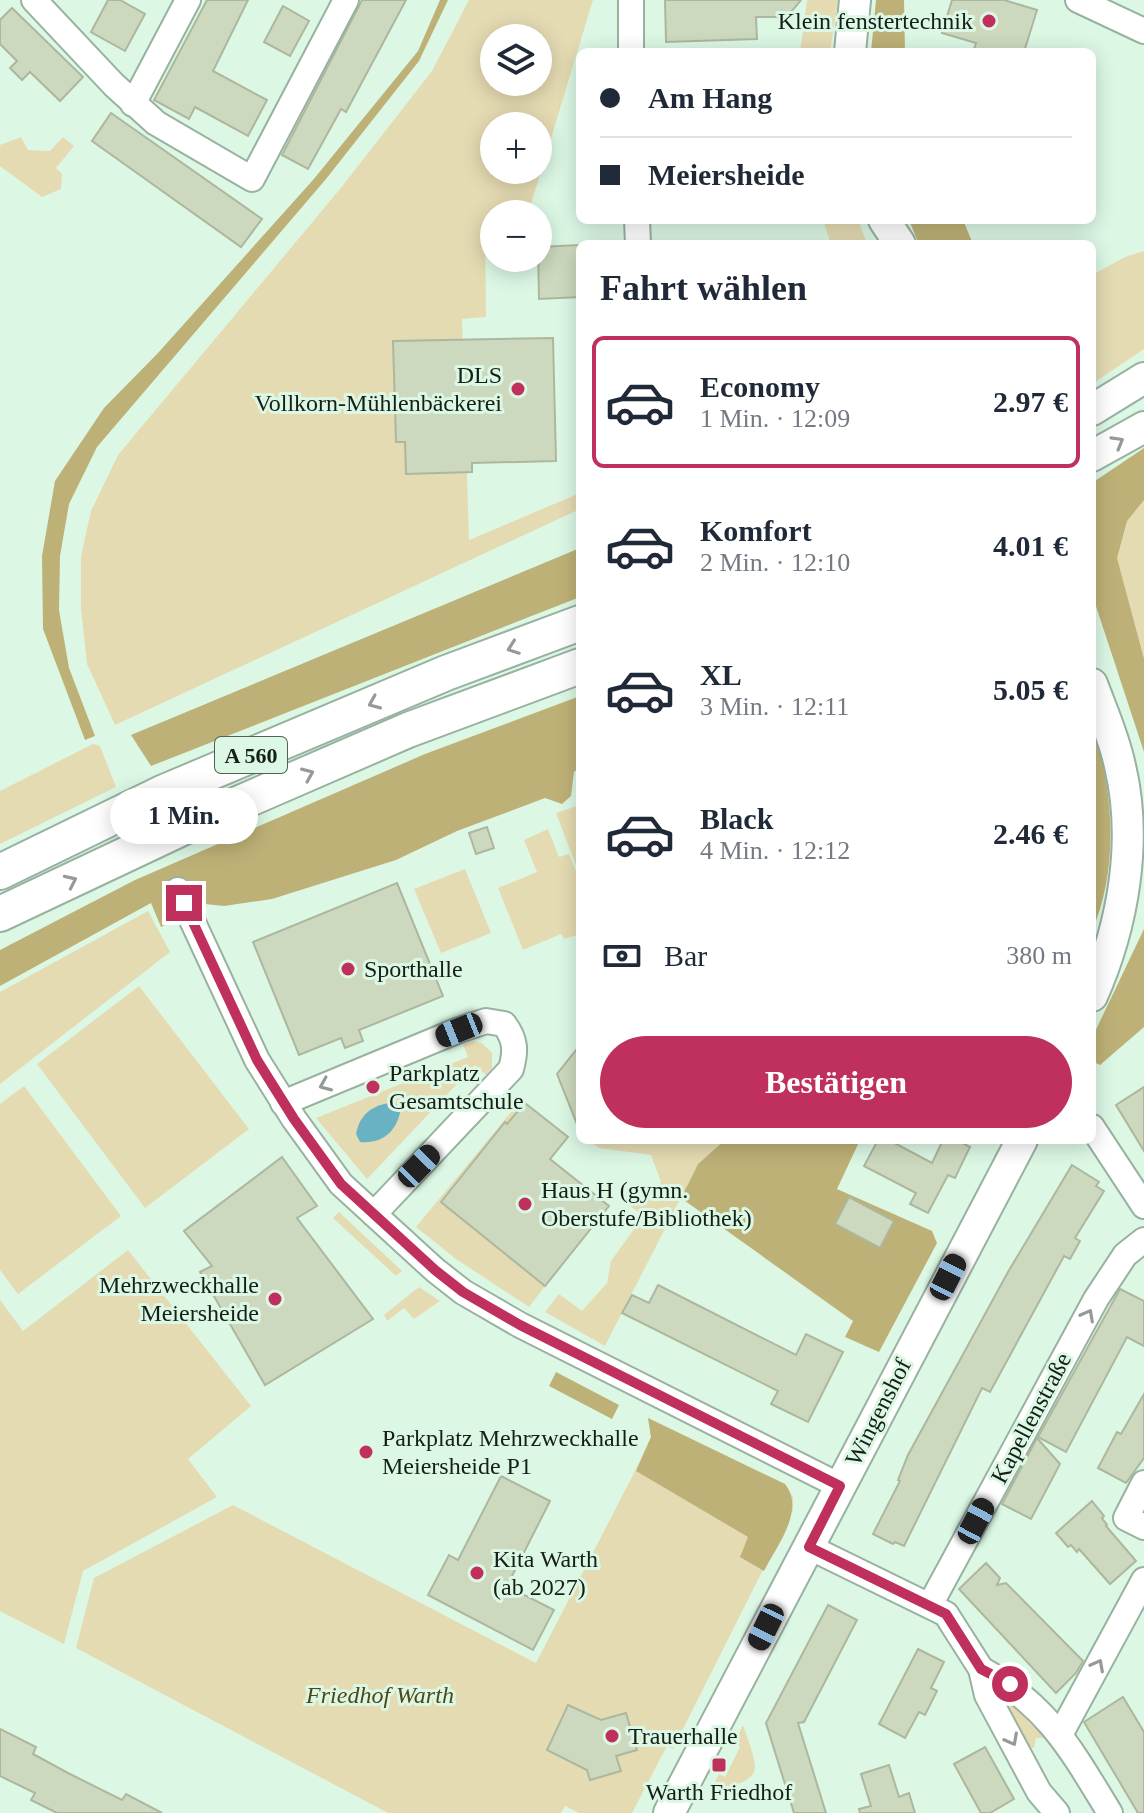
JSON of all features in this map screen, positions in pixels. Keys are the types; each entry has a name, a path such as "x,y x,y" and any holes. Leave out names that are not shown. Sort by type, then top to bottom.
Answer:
{"highway":[{"name":"A 560","path":"0,872 162,793 446,673 576,624"},
{"name":"A 560","path":"0,914 180,829 408,730 576,667"}],"main road":[{"path":"850,48 855,0"},
{"path":"1096,406 1144,378"},
{"path":"1096,454 1144,427"},
{"path":"1096,696 1121,768 1127,834 1121,904 1106,965 1096,987"},
{"name":"Wingenshof","path":"669,1813 1020,1144"}],"street":[{"path":"34,0 133,104 156,123 252,179 346,0"},
{"path":"133,104 188,0"},
{"path":"631,0 631,48"},
{"path":"1078,0 1144,31"},
{"path":"178,890 257,1060 283,1103 341,1184 435,1270 463,1292 520,1325 840,1486"},
{"path":"283,1103 459,1030 486,1021 504,1024 512,1036 516,1052 511,1069 374,1214"},
{"path":"1096,1133 1144,1206"},
{"name":"Kapellenstraße","path":"930,1605 1096,1299 1125,1255 1144,1240"},
{"path":"1144,1483 1126,1518 1144,1527"},
{"path":"809,1547 946,1614 981,1669 987,1695 1039,1792 1057,1813"},
{"path":"1061,1733 1144,1580"},
{"path":"981,1669 1010,1684 1061,1733 1110,1813"}],"green space":[{"path":"469,0 593,0 552,135 552,112 480,112 480,184 537,184 532,200 480,200 480,272 486,272 486,317 462,319 469,540 576,495 576,511 115,725 87,664 81,609 81,556 91,511 118,455 340,189 432,71"},
{"path":"807,0 838,0 831,48 801,48"},
{"path":"21,137 28,150 50,151 63,137 74,146 56,168 62,174 61,189 42,197 0,166 0,145"},
{"path":"824,224 860,224 866,240 830,240"},
{"path":"1144,251 1144,349 1096,381 1096,273 1125,257"},
{"path":"1144,477 1144,728 1099,508"},
{"path":"93,744 100,746 116,787 0,844 0,791"},
{"path":"576,806 576,866 556,813"},
{"path":"548,829 559,857 569,854 576,871 576,935 564,939 561,934 523,950 498,888 537,872 524,840"},
{"path":"465,869 491,933 441,953 414,889"},
{"path":"148,911 170,952 0,1084 0,992"},
{"path":"139,986 249,1129 145,1208 37,1064"},
{"path":"473,1041 482,1043 492,1053 492,1068 486,1075 475,1065 367,1179 316,1118 468,1057 463,1044"},
{"path":"24,1086 121,1216 18,1294 0,1270 0,1104"},
{"path":"521,1100 525,1103 441,1202 545,1286 529,1307 456,1259 416,1227"},
{"path":"594,1144 720,1144 698,1164 605,1346 545,1312 559,1294 582,1311 607,1283 611,1261 637,1225 638,1212 619,1198 623,1192 652,1199 661,1182 651,1155 599,1148"},
{"path":"339,1212 402,1271 396,1276 333,1218"},
{"path":"128,1250 251,1406 188,1459 217,1497 83,1571 64,1644 0,1611 0,1300 23,1331"},
{"path":"419,1287 440,1301 414,1319 404,1308 387,1321 384,1315"},
{"name":"Friedhof Warth","path":"648,1418 785,1484 793,1497 793,1510 673,1749 667,1746 632,1813 579,1813 565,1806 561,1813 388,1813 76,1648 94,1578 233,1505 536,1663 651,1437"},
{"path":"1003,1694 1049,1738 1036,1738 1034,1748 1021,1747 998,1697"},
{"path":"743,1725 753,1756 753,1773 740,1783 709,1793 719,1774 725,1777 740,1747 734,1743"}],"shaded area":[{"path":"440,0 448,0 419,61 326,179 97,447 69,504 60,556 59,610 69,668 95,736 85,740 43,629 42,556 55,481 104,408 158,353 313,180 418,51"},
{"path":"876,0 904,0 905,48 871,48"},
{"path":"911,224 965,224 971,240 917,240"},
{"path":"1144,448 1144,500 1127,521 1117,558 1144,659 1144,752 1096,606 1096,480"},
{"path":"576,550 576,599 151,766 131,735"},
{"path":"576,697 576,770 571,796 562,804 545,798 457,831 396,860 272,899 224,906 205,904 161,927 151,903 0,986 0,950 135,880 425,754"},
{"path":"1096,737 1105,774 1110,827 1110,854 1096,920"},
{"path":"1144,929 1144,1027 1100,1065 1096,1063 1096,1030"},
{"path":"720,1144 858,1144 837,1189 932,1231 937,1243 879,1352 845,1337 853,1321 681,1198 698,1164"},
{"path":"556,1372 619,1405 612,1419 549,1386"},
{"path":"648,1418 785,1484 791,1494 791,1517 764,1571 740,1557 748,1537 636,1471 651,1437"}],"water":[{"path":"394,1102 401,1107 393,1129 376,1141 360,1142 356,1134 364,1115 380,1105"}],"building":[{"path":"108,0 120,0 145,14 125,51 91,32"},
{"path":"207,0 248,0 213,71 267,100 248,136 195,107 189,119 154,100"},
{"path":"362,0 406,0 346,112 341,109 308,169 282,155"},
{"path":"665,0 801,0 787,17 756,17 757,39 666,42"},
{"name":"Klein fenstertechnik","path":"952,0 1004,0 1037,10 1025,48 974,48 976,43 942,33"},
{"path":"283,6 309,21 290,56 264,42"},
{"path":"12,8 83,77 60,101 30,72 22,80 10,68 17,61 0,44 0,20"},
{"path":"111,113 262,219 241,247 92,141"},
{"path":"576,245 576,297 539,299 538,272 552,272 552,246"},
{"path":"553,338 556,461 472,463 472,472 406,474 405,442 396,442 393,341"},
{"path":"487,827 494,848 476,854 469,833"},
{"name":"Sporthalle","path":"397,883 443,996 359,1030 363,1041 345,1048 341,1038 299,1055 253,942"},
{"path":"576,1050 576,1122 557,1074"},
{"path":"1144,1087 1144,1151 1116,1105"},
{"name":"Haus H (gymn. Oberstufe/Bibliothek)","path":"525,1103 568,1137 550,1159 609,1206 545,1286 441,1202 505,1122 507,1124"},
{"path":"876,1144 896,1144 932,1163 941,1144 964,1144 970,1147 955,1178 948,1175 928,1213 910,1204 916,1193 864,1166"},
{"name":"Mehrzweckhalle Meiersheide","path":"282,1157 317,1206 297,1218 373,1319 265,1385 200,1272 212,1266 184,1231"},
{"path":"1072,1165 1099,1182 1096,1186 1104,1191 1075,1238 1080,1241 1070,1259 1064,1256 990,1392 982,1388 904,1546 873,1534 900,1481 908,1455 1008,1272"},
{"path":"849,1197 894,1221 880,1248 835,1224"},
{"path":"658,1285 796,1355 806,1334 843,1352 808,1422 771,1404 778,1391 622,1313 632,1295 649,1303"},
{"path":"1120,1289 1144,1301 1144,1346 1127,1337 1066,1452 1038,1437"},
{"path":"1144,1394 1144,1458 1126,1483 1098,1468 1117,1432 1121,1434"},
{"path":"1037,1438 1060,1464 1031,1519 1002,1504"},
{"name":"Kita Warth (ab 2027)","path":"501,1476 550,1501 507,1586 554,1610 533,1650 428,1595 449,1555 458,1560"},
{"path":"1092,1501 1104,1516 1106,1526 1136,1561 1110,1584 1079,1549 1077,1552 1071,1545 1068,1547 1056,1533"},
{"path":"986,1563 1000,1578 997,1585 1006,1583 1083,1661 1056,1693 959,1589"},
{"path":"828,1605 857,1620 804,1722 798,1723 826,1813 794,1813 766,1723"},
{"path":"918,1649 944,1662 931,1688 937,1691 925,1715 919,1712 905,1738 879,1724"},
{"path":"1123,1697 1144,1732 1144,1813 1138,1813 1084,1722"},
{"path":"568,1705 601,1720 626,1713 637,1750 616,1756 621,1771 590,1780 587,1770 547,1750"},
{"path":"0,1729 36,1747 33,1754 68,1773 122,1800 126,1794 162,1813 57,1813 31,1800 35,1793 0,1776"},
{"path":"985,1747 1014,1799 990,1813 981,1813 954,1764"},
{"path":"889,1765 899,1797 909,1793 915,1813 860,1813 859,1809 871,1806 861,1774"}],"place":[{"name":"Klein fenstertechnik","path":"989,21"},
{"name":"DLS Vollkorn-Mühlenbäckerei","path":"518,389"},
{"name":"Sporthalle","path":"348,969"},
{"name":"Parkplatz Gesamtschule","path":"373,1087"},
{"name":"Haus H (gymn. Oberstufe/Bibliothek)","path":"525,1204"},
{"name":"Mehrzweckhalle Meiersheide","path":"275,1299"},
{"name":"Parkplatz Mehrzweckhalle Meiersheide P1","path":"366,1452"},
{"name":"Kita Warth (ab 2027)","path":"477,1573"},
{"name":"Trauerhalle","path":"612,1736"},
{"name":"Warth Friedhof","path":"719,1765"}],"route":[{"path":"184,903 257,1060 283,1103 341,1184 463,1292 520,1325 840,1486 809,1547 946,1614 981,1669 1010,1684"}]}
